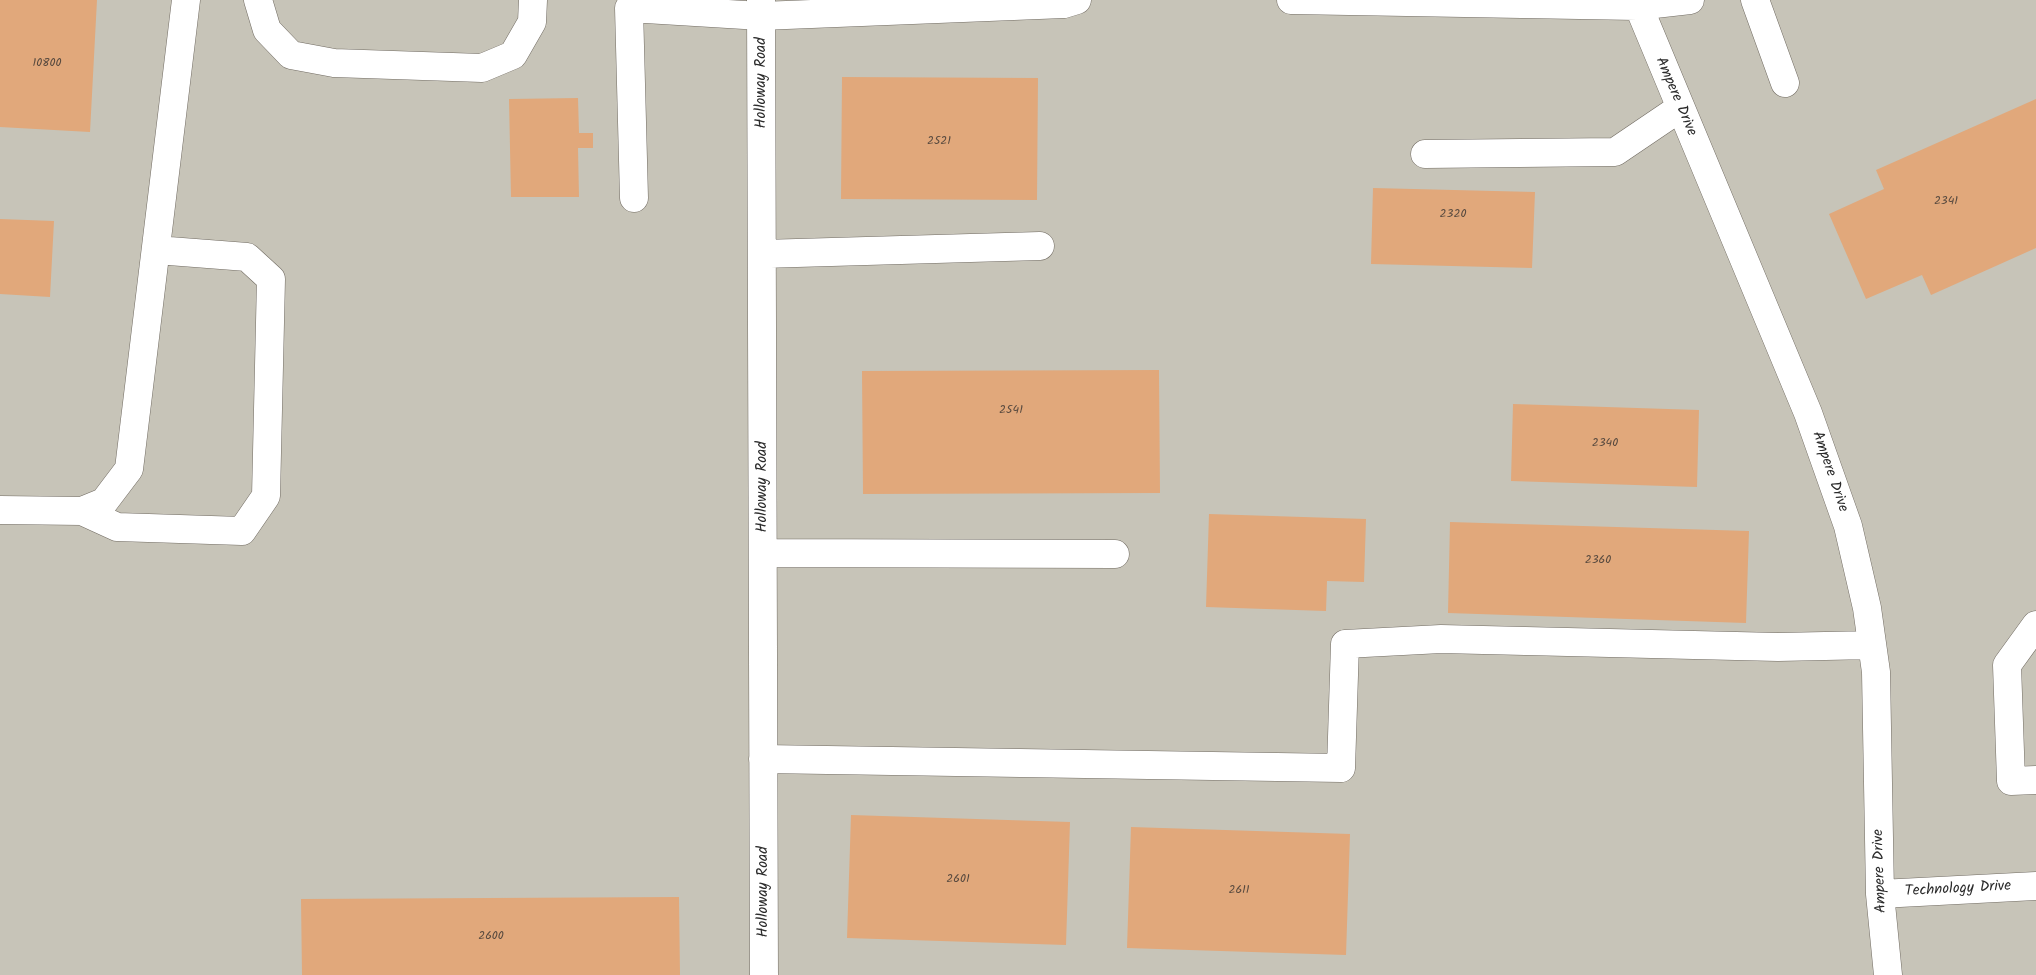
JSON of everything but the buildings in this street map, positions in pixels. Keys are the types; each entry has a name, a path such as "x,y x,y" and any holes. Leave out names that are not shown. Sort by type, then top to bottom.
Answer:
{"street":[{"path":"0,510 82,511 104,502 129,469 186,0"},
{"path":"258,0 267,30 291,56 334,63 482,68 512,55 532,22 533,0"},
{"path":"634,198 629,8 1064,4 1077,0"},
{"path":"1291,0 1636,3 1690,0"},
{"path":"1755,0 1785,83"},
{"name":"Ampere Drive","path":"1636,3 1808,413 1848,526 1868,608 1876,672 1880,894 1888,975"},
{"name":"Holloway Road","path":"761,8 764,975"},
{"path":"1425,154 1615,152 1680,108"},
{"path":"762,254 1040,246"},
{"path":"82,511 117,527 242,531 266,496 271,279 247,256 156,250"},
{"path":"763,553 1114,554"},
{"path":"2036,625 2007,666 2012,781 2036,780"},
{"path":"764,759 1341,768 1345,644 1441,639 1778,647 1872,645"},
{"name":"Technology Drive","path":"1880,894 2036,886"}],"shaded area":[{"path":"0,0 2036,0 2036,975 0,975"}]}
